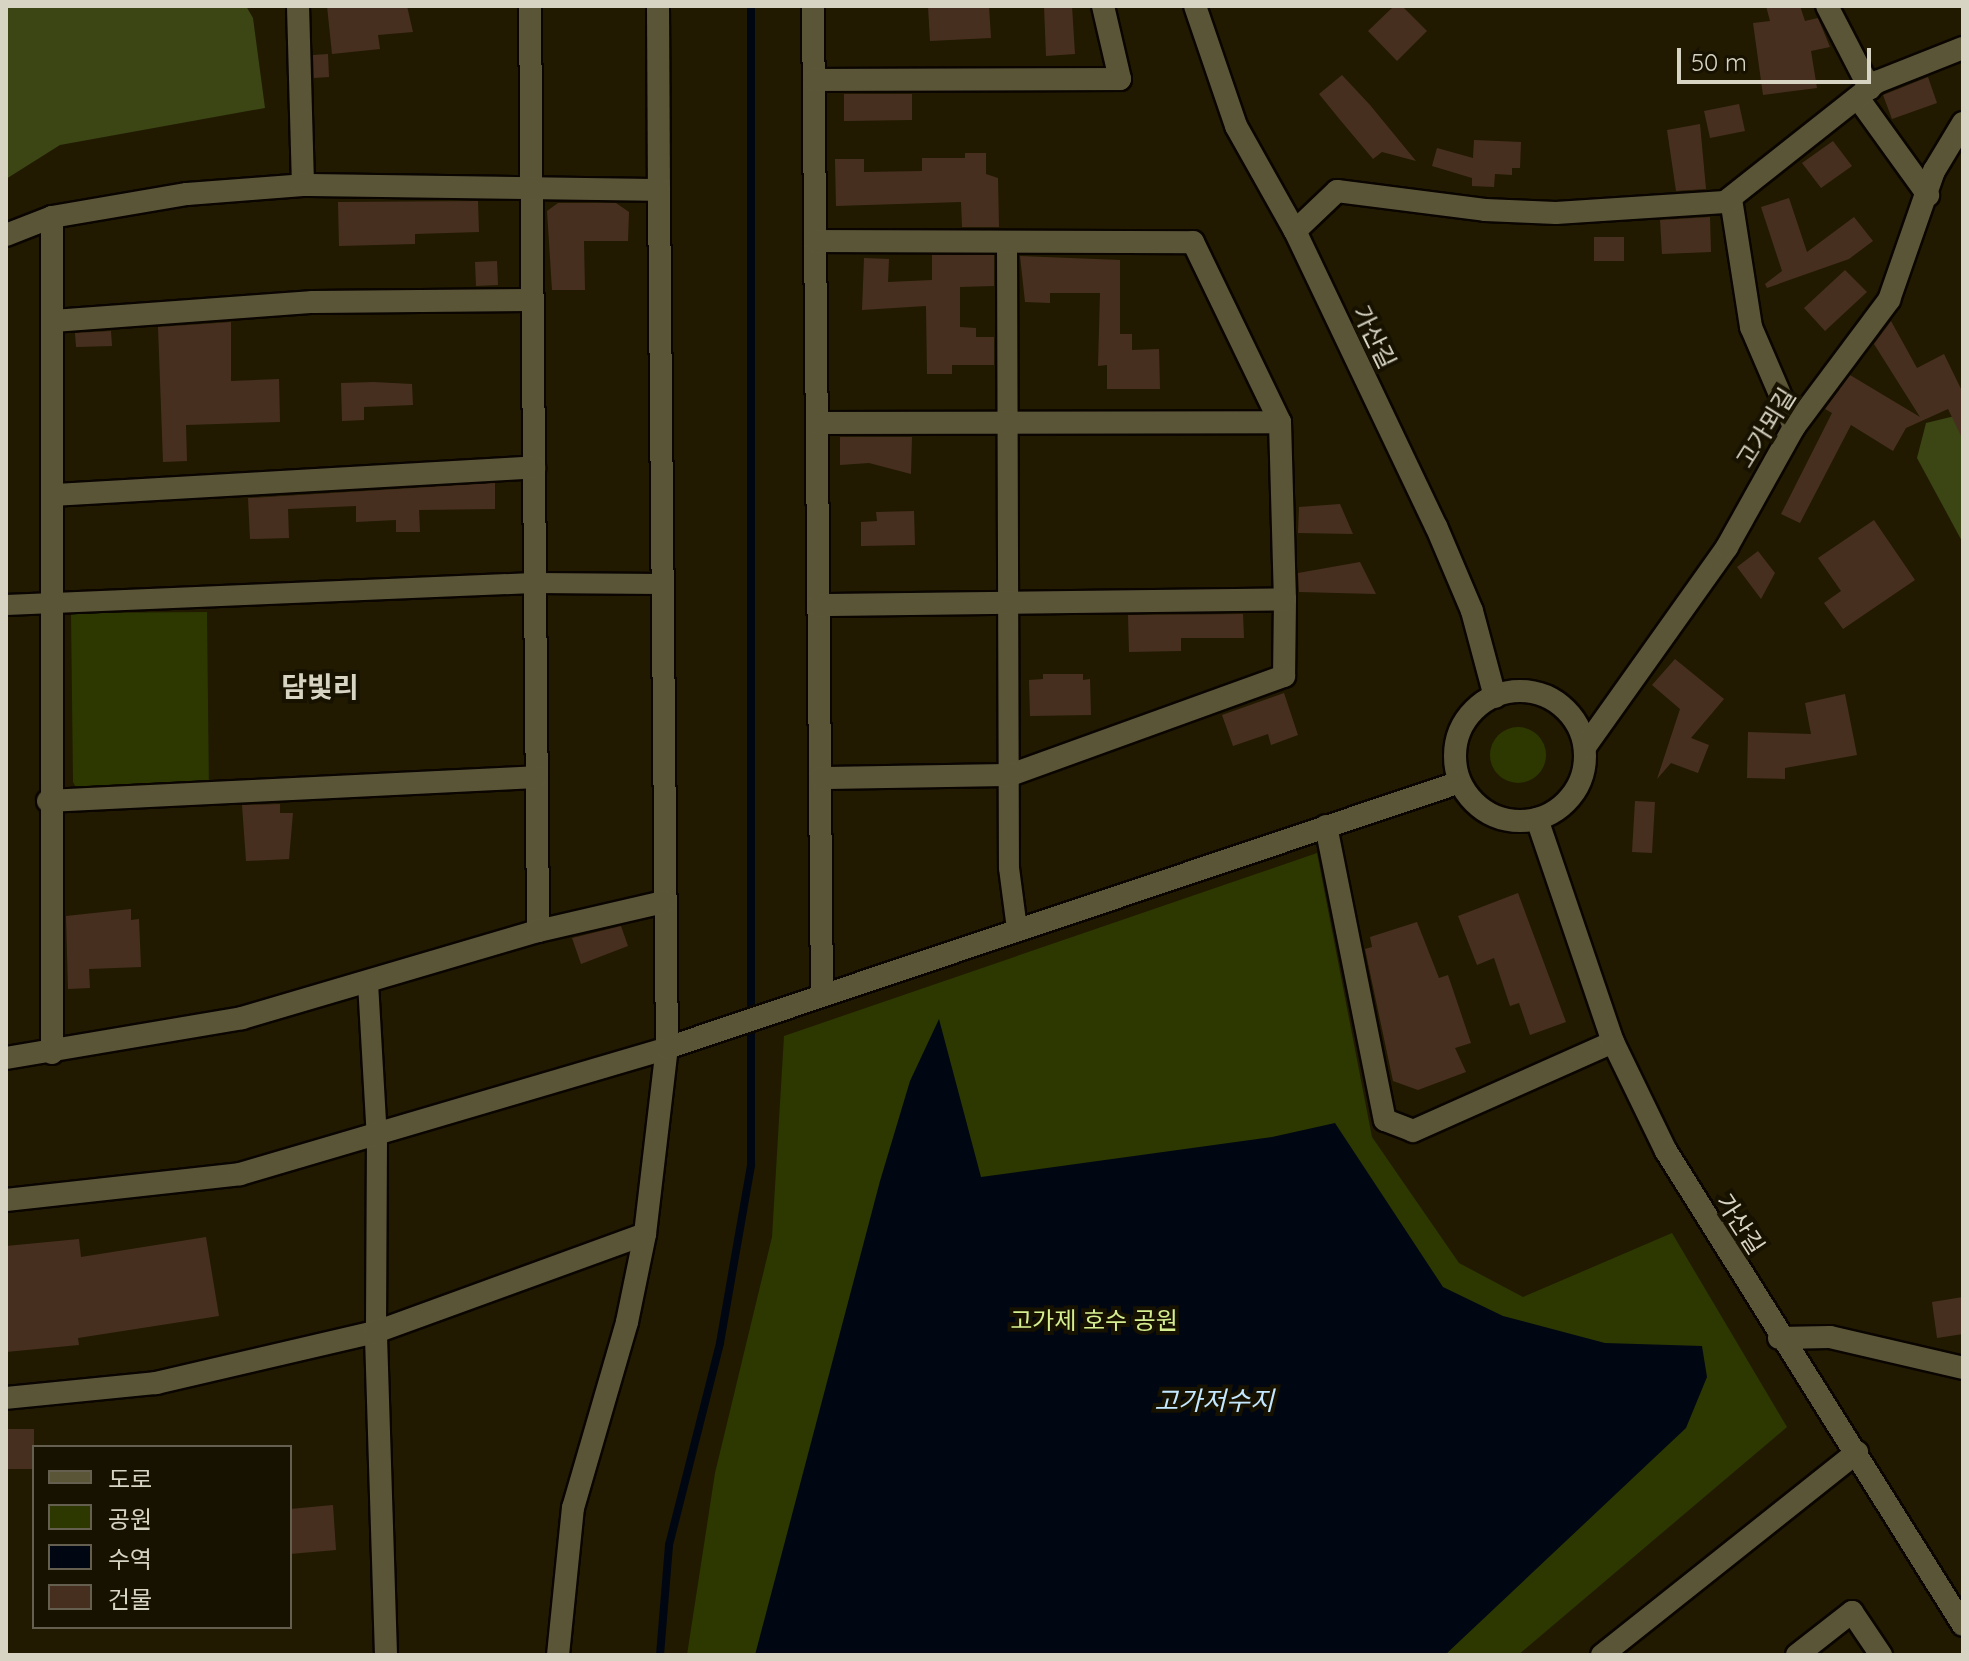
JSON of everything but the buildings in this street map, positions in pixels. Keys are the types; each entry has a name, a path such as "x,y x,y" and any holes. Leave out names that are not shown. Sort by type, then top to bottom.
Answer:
{"street":[{"path":"298,6 303,185"},
{"path":"530,6 529,300 534,467 538,931"},
{"path":"558,1655 573,1508 627,1322 645,1234 667,1048 658,6"},
{"path":"812,998 822,778 813,6"},
{"path":"814,80 1120,79 1103,6"},
{"name":"가산길","path":"1195,6 1236,126 1295,231 1436,526 1472,611 1495,697"},
{"path":"1827,6 1864,93 1928,195"},
{"path":"1295,231 1337,191 1485,210 1556,213 1697,208 1731,199 1864,93 1963,48"},
{"name":"고가뫼길","path":"1585,747 1727,547 1794,427 1889,300 1934,171 1963,123"},
{"path":"6,235 52,217 187,194 303,185 659,190"},
{"path":"1731,199 1751,327 1794,427"},
{"path":"52,217 54,495 48,801 52,1053"},
{"path":"816,241 1193,242 1280,422 1285,599 1284,676 1011,775 822,778"},
{"path":"1007,241 1009,868 1017,929"},
{"path":"53,321 313,302 529,300"},
{"path":"820,423 1280,422"},
{"path":"54,495 534,467"},
{"path":"6,605 534,583 662,584"},
{"path":"819,605 1285,599"},
{"path":"1514,692 1552,700 1568,712 1585,747 1580,784 1562,806 1537,819 1519,821 1484,810 1460,782 1457,742 1464,723 1495,697 1514,692"},
{"path":"48,801 535,777"},
{"path":"6,1200 240,1174 377,1137 698,1039 812,998 1460,782"},
{"name":"가산길","path":"1537,819 1613,1042 1666,1151 1779,1338 1857,1452 1963,1625"},
{"path":"1326,826 1385,1120 1413,1131 1613,1042"},
{"path":"6,1058 52,1053 242,1018 538,931 664,902"},
{"path":"368,983 377,1137 376,1332 386,1655"},
{"path":"6,1398 156,1383 376,1332 645,1234"},
{"path":"1779,1338 1830,1337 1963,1368"},
{"path":"1602,1655 1857,1452"},
{"path":"1797,1655 1852,1612 1881,1655"}],"green space":[{"path":"6,6 246,6 253,18 265,108 60,145 6,179"},
{"path":"1963,414 1963,543 1917,458 1926,423"},
{"path":"207,612 209,792 79,793 73,782 71,613"},
{"path":"1518,727 1538,735 1546,755 1538,775 1518,783 1498,775 1490,755 1498,735"},
{"name":"고가저수지","path":"1317,853 1372,1137 1459,1263 1523,1297 1672,1233 1787,1427 1518,1655 687,1655 715,1473 772,1237 784,1036"}],"water":[{"name":"고가저수지","path":"939,1019 981,1177 1272,1137 1335,1123 1443,1287 1503,1316 1605,1343 1702,1346 1707,1377 1686,1428 1445,1655 755,1655 880,1181 910,1081"}],"waterway":[{"path":"660,1655 669,1545 720,1343 751,1165 751,6"}],"district":[{"name":"담빛리","path":"320,687"}],"park label":[{"name":"고가제 호수 공원","path":"1094,1321"}]}
